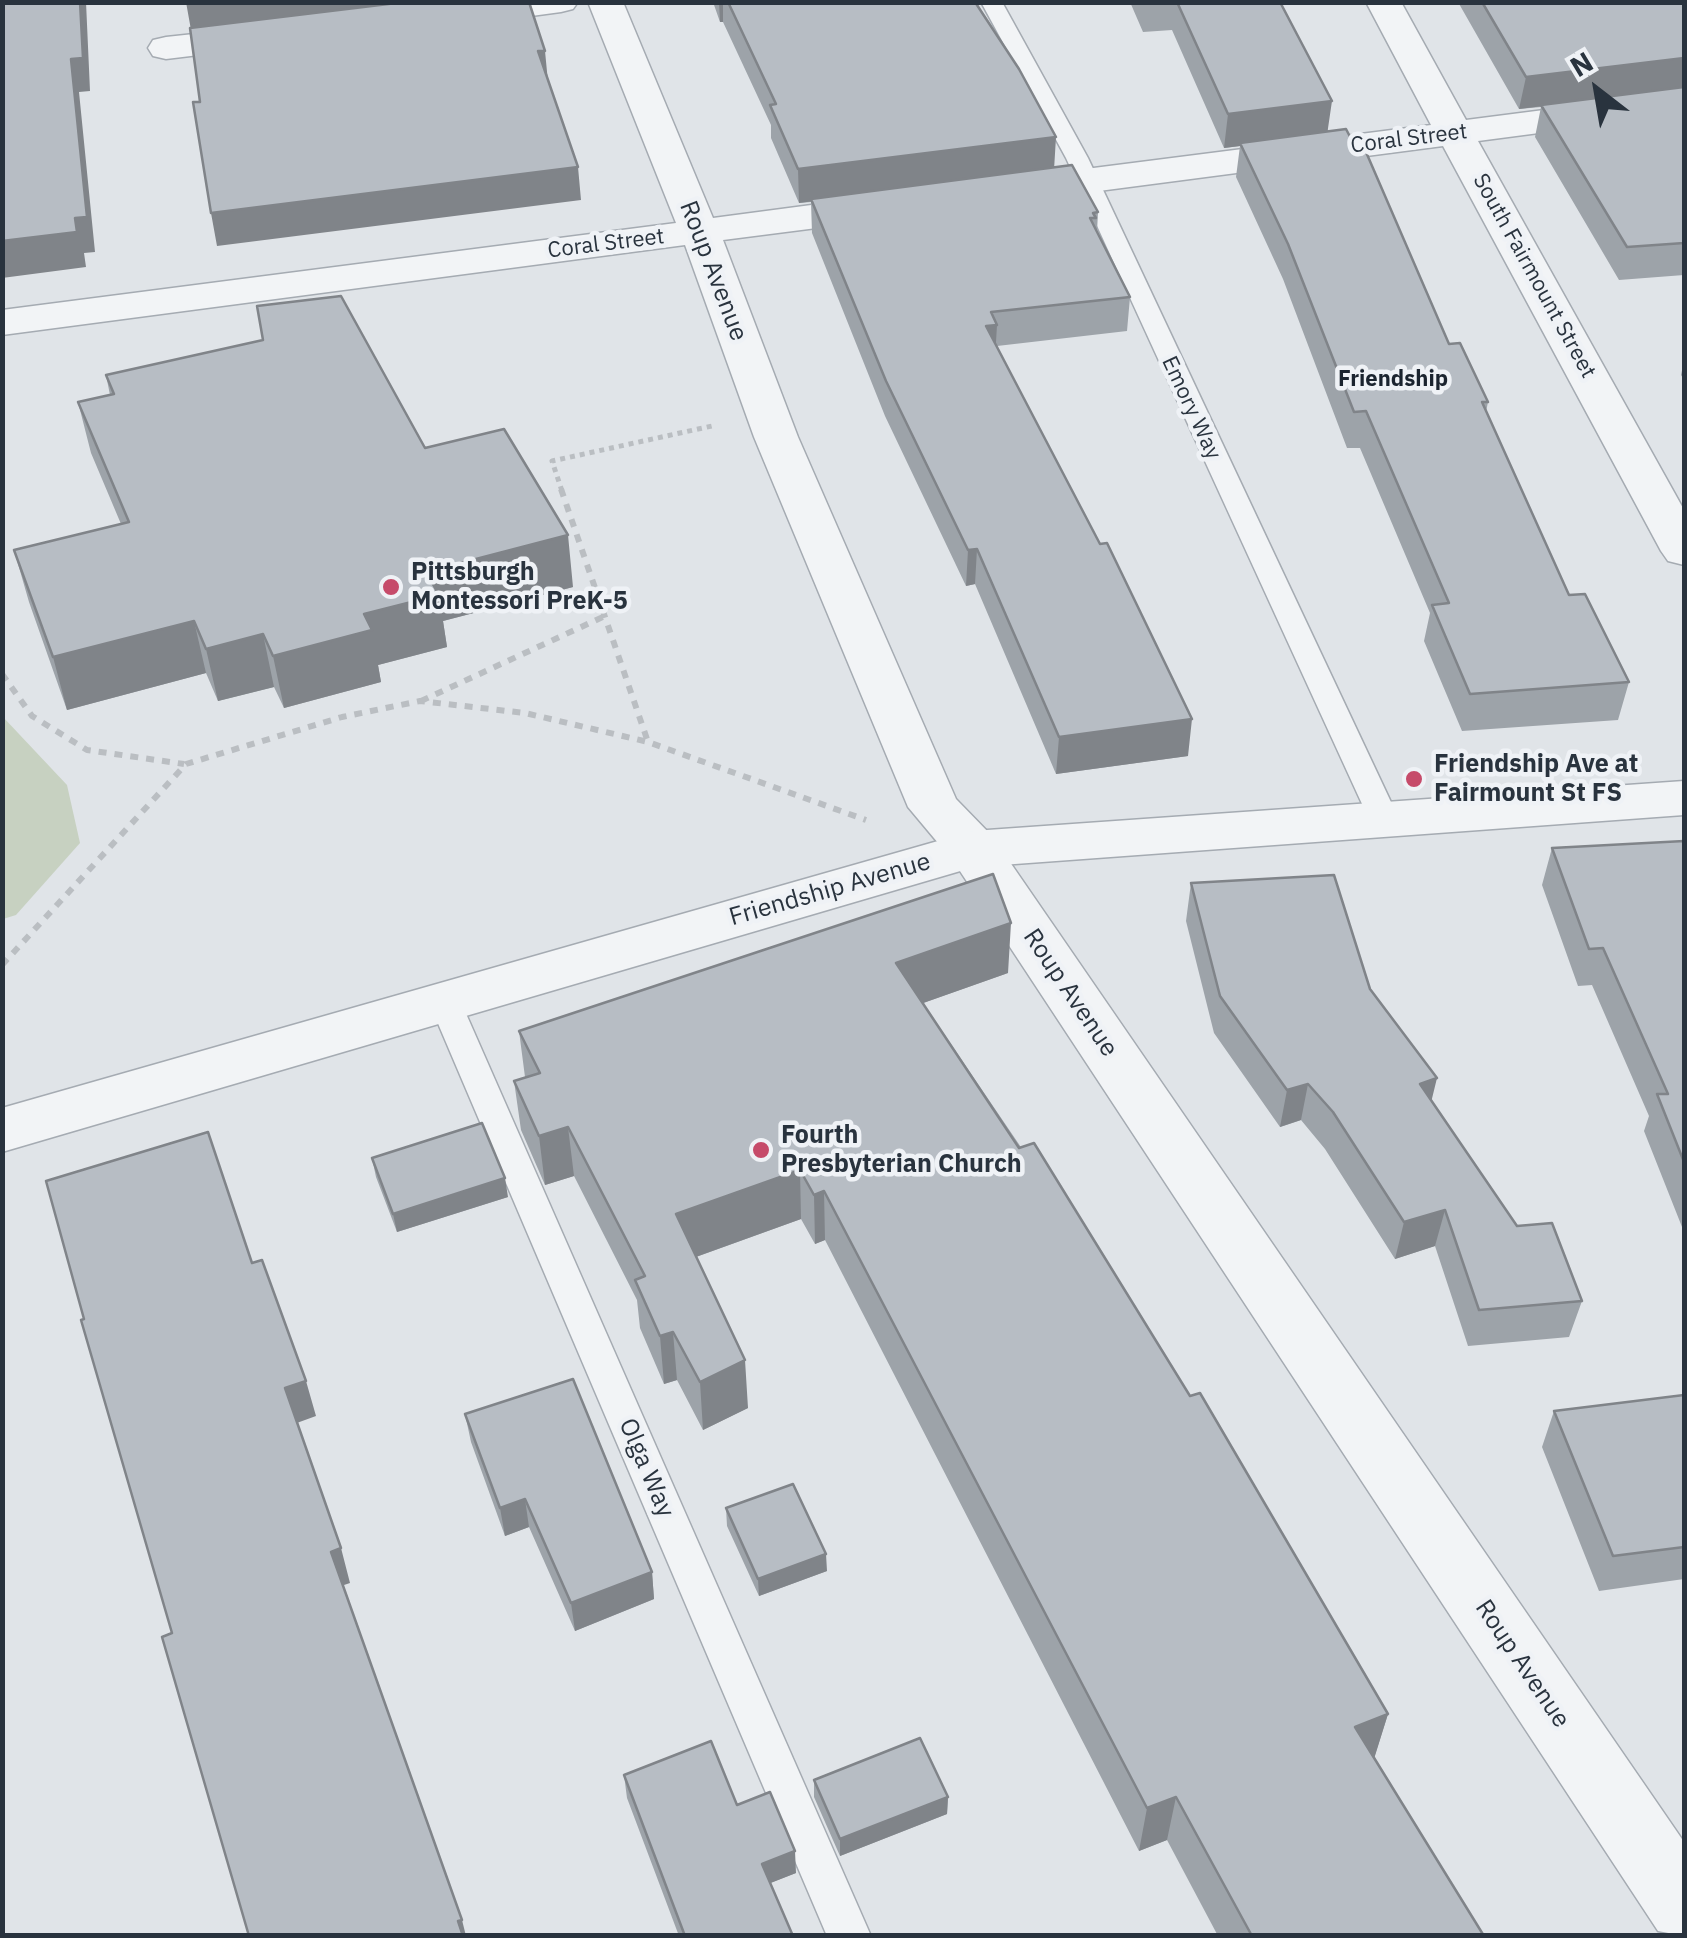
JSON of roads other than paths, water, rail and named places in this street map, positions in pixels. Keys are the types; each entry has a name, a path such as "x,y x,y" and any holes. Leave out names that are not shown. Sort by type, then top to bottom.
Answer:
{"street":[{"path":"423,18 561,2"},
{"name":"Roup Avenue","path":"605,2 776,437 934,807 973,849 1684,1905"},
{"name":"South Fairmount Street","path":"1383,2 1684,551"},
{"path":"166,48 304,32"},
{"name":"Coral Street","path":"973,196 1684,103"},
{"name":"Coral Street","path":"2,323 917,203"},
{"name":"Friendship Avenue","path":"2,1130 973,849 1684,798"}],"lane":[{"name":"Emory Way","path":"991,2 1077,158 1383,817"},
{"name":"Olga Way","path":"444,1000 849,1936"}],"place":[{"name":"Pittsburgh Montessori PreK-5","path":"391,587"},
{"name":"Friendship Ave at Fairmount St FS","path":"1414,779"},
{"name":"Fourth Presbyterian Church","path":"761,1150"}],"district":[{"name":"Friendship","path":"1393,380"}]}
